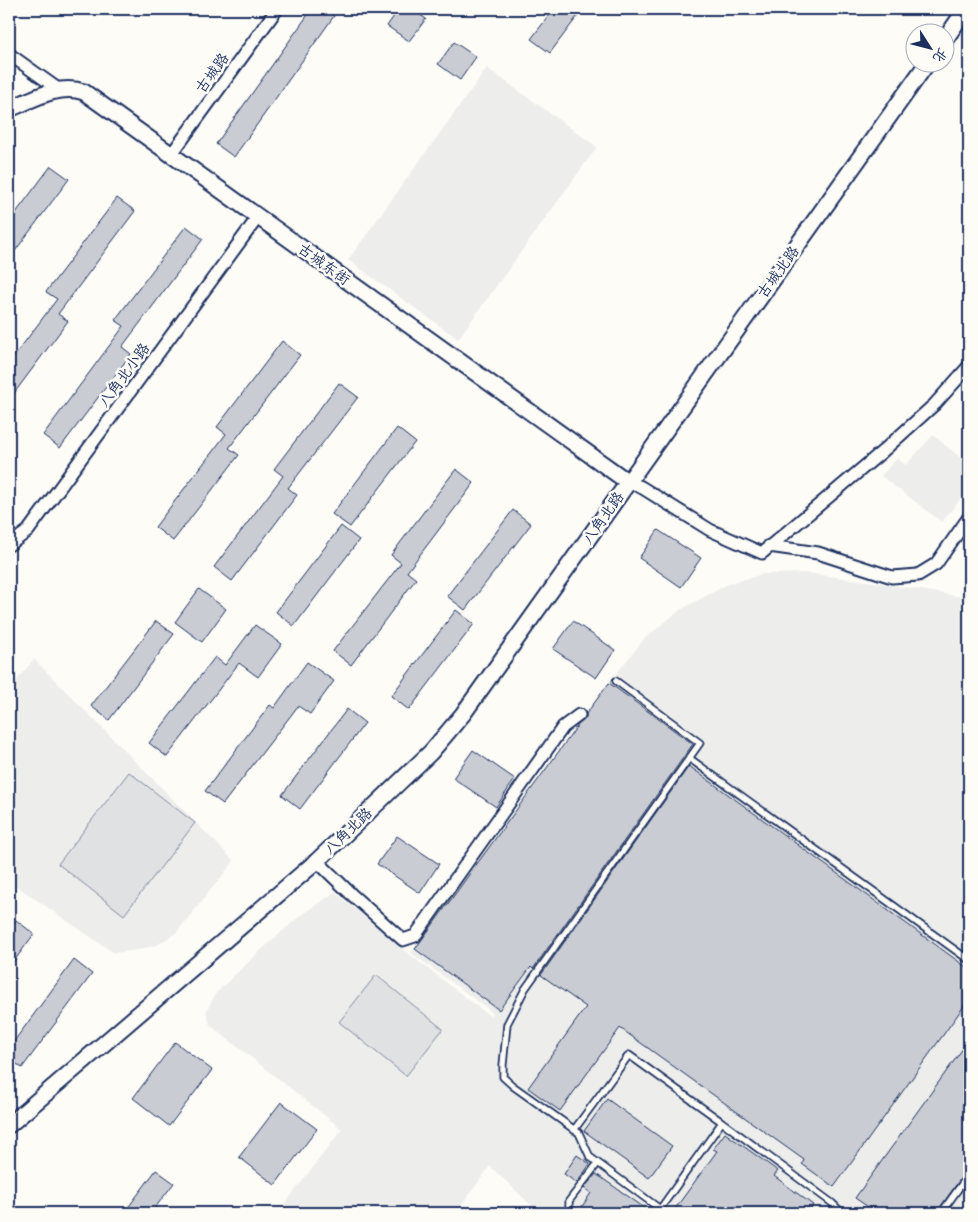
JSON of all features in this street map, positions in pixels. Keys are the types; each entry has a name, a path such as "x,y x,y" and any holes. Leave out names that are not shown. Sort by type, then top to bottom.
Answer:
{"street":[{"name":"古城路","path":"171,155 277,9"},
{"path":"956,24 966,9"},
{"path":"9,54 58,90"},
{"name":"古城北路","path":"628,482 921,72"},
{"name":"古城东街","path":"9,109 58,90 73,88 84,92 628,482"},
{"name":"八角北小路","path":"9,545 28,531 258,217"},
{"path":"628,482 641,487 710,530 762,553 883,451 935,404 969,366"},
{"name":"八角北路","path":"9,1125 317,861 431,752 452,727 628,482"},
{"path":"769,546 818,553 892,577 918,575 936,564 969,517"},
{"path":"317,861 350,894 403,940 414,936 563,727 579,715"}],"lane":[{"path":"616,681 700,743 525,990 507,1024 503,1077 512,1086 579,1133 590,1157 660,1209 722,1122"},
{"path":"689,758 969,960"},
{"path":"574,1130 629,1055 832,1203 842,1213"},
{"path":"574,1213 569,1208 569,1201 598,1163"},
{"path":"940,1213 969,1174"}],"shaded area":[{"path":"487,68 597,147 458,339 348,260"},
{"path":"933,435 969,465 969,488 942,522 881,476 897,458 906,465"},
{"path":"806,573 969,598 969,1213 539,1213 490,1166 456,1213 278,1213 342,1129 210,1025 206,1012 216,993 301,915 335,892 405,951 490,1016 492,1012 411,953 609,683 644,639 680,610 728,584 763,574"},
{"path":"34,659 234,861 176,933 157,945 114,953 9,881 9,690"},
{"path":"129,772 195,823 124,915 58,864"},
{"path":"376,975 443,1029 406,1076 339,1022"}],"building":[{"path":"312,9 324,9 334,16 234,157 216,144"},
{"path":"399,9 412,9 426,19 409,41 387,26"},
{"path":"554,9 583,9 550,53 531,39"},
{"path":"454,42 476,57 460,80 438,64"},
{"path":"51,166 69,179 9,259 9,222"},
{"path":"117,198 135,211 58,314 68,321 9,400 9,363 57,299 46,292"},
{"path":"186,226 203,239 122,347 131,354 60,448 43,435 124,326 115,320"},
{"path":"282,341 300,355 229,448 239,455 173,541 155,527 226,434 217,427"},
{"path":"339,383 358,397 288,488 297,495 232,581 214,567 283,476 274,469"},
{"path":"397,428 415,442 350,527 332,514"},
{"path":"456,469 474,483 407,572 416,579 351,665 333,651 401,563 391,555"},
{"path":"513,510 531,524 465,610 447,596"},
{"path":"341,526 359,540 294,626 276,612"},
{"path":"658,530 701,558 681,587 639,558"},
{"path":"199,589 226,609 202,642 175,622"},
{"path":"456,610 474,624 409,710 391,696"},
{"path":"156,621 174,634 109,720 91,706"},
{"path":"573,621 615,650 596,678 553,649"},
{"path":"255,625 282,644 258,677 239,663 167,757 149,743 215,657 225,665"},
{"path":"307,662 334,681 310,714 298,706 223,804 205,791 270,705 274,708"},
{"path":"609,683 693,744 533,969 531,967 499,1010 415,949 578,725 586,718 586,714"},
{"path":"347,709 365,723 300,809 282,795"},
{"path":"473,750 515,779 496,807 453,778"},
{"path":"689,766 969,969 969,999 834,1187 802,1164 804,1160 620,1028 560,1111 528,1088 586,1007 541,975"},
{"path":"397,836 439,864 420,893 377,864"},
{"path":"16,920 34,934 9,968 9,931"},
{"path":"74,960 92,974 22,1068 9,1058 9,1048"},
{"path":"969,1040 969,1167 936,1213 877,1213 855,1198"},
{"path":"175,1042 212,1070 169,1126 133,1098"},
{"path":"607,1099 672,1146 649,1178 584,1131"},
{"path":"281,1102 317,1129 275,1185 239,1157"},
{"path":"725,1133 778,1171 774,1176 813,1205 807,1213 672,1213 717,1151 713,1149"},
{"path":"577,1155 590,1164 577,1183 564,1174"},
{"path":"156,1170 174,1183 151,1213 124,1213"},
{"path":"596,1174 652,1213 588,1213 581,1208 591,1193 584,1188"}]}
